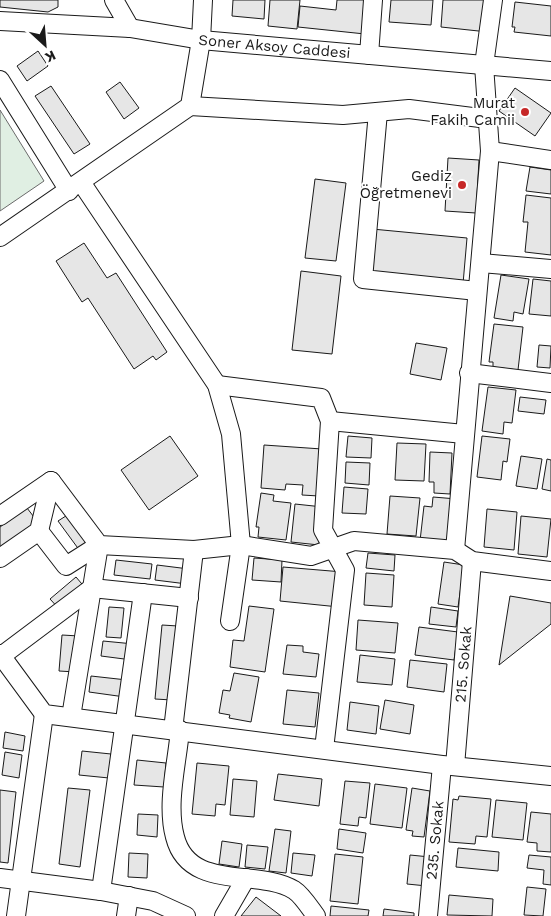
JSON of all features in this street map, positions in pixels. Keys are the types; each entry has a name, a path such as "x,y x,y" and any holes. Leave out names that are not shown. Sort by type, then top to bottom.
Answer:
{"street":[{"path":"114,0 130,28"},
{"path":"190,106 201,40 203,0"},
{"path":"369,55 373,0"},
{"path":"455,550 469,373 481,263 490,151 484,65 493,0"},
{"name":"Soner Aksoy Caddesi","path":"0,21 130,28 201,40 551,71"},
{"path":"0,80 217,385 231,434 241,545 230,621"},
{"path":"0,237 190,106 343,115 409,109 488,119"},
{"path":"378,112 363,279 477,291"},
{"path":"490,151 551,160"},
{"path":"481,263 551,269"},
{"path":"469,373 551,383"},
{"path":"217,385 321,398 330,421 323,530 345,570 324,749"},
{"path":"330,421 464,434"},
{"path":"0,516 51,481"},
{"path":"0,558 39,531 51,481"},
{"path":"51,481 99,545 71,717"},
{"path":"39,531 66,566 99,545 194,550 241,545 311,556 354,541 455,550 472,561 551,571"},
{"path":"194,550 176,730 172,810 175,838 185,856 198,868 224,877 272,880 295,891 316,916"},
{"name":"215. Sokak","path":"448,766 472,561"},
{"path":"16,916 44,714 0,656 92,588 189,598"},
{"path":"101,891 143,593"},
{"path":"44,714 448,766 551,776"},
{"name":"235. Sokak","path":"428,916 448,766"},
{"path":"0,878 129,896 153,901 176,914"},
{"path":"224,916 246,878"},
{"path":"126,916 129,896"}],"green space":[{"path":"0,110 44,181 0,211"}],"building":[{"path":"0,0 58,0 58,7 48,12 0,7"},
{"path":"233,0 265,0 264,19 232,16"},
{"path":"270,0 300,0 297,29 268,26"},
{"path":"337,0 369,0 365,34 298,27 300,6 336,10"},
{"path":"391,0 433,0 431,25 389,22"},
{"path":"443,0 491,0 488,32 441,27"},
{"path":"515,2 551,6 551,36 514,32 515,27 512,27"},
{"path":"38,51 48,66 27,81 17,66"},
{"path":"120,82 139,108 124,119 106,92"},
{"path":"51,86 90,144 74,154 35,96"},
{"name":"Murat Fakih Camii","path":"515,88 551,113 535,136 499,111"},
{"name":"Gediz Öğretmenevi","path":"448,158 479,160 476,213 445,211"},
{"path":"530,167 551,170 551,194 526,191"},
{"path":"315,179 346,183 336,261 305,258"},
{"path":"526,195 551,198 551,255 525,252 528,222 523,222"},
{"path":"372,229 467,238 463,284 368,275"},
{"path":"84,243 107,278 116,273 167,352 156,360 153,356 134,369 88,298 82,302 56,261"},
{"path":"301,271 341,276 332,354 292,350"},
{"path":"501,275 529,279 523,314 514,312 513,321 494,318"},
{"path":"533,279 551,281 551,316 529,314"},
{"path":"494,324 523,327 518,370 493,367 493,362 489,362"},
{"path":"416,343 447,348 441,380 410,374"},
{"path":"539,345 551,346 550,368 537,367"},
{"path":"488,387 516,390 512,423 504,422 503,434 482,431"},
{"path":"520,397 546,400 544,414 518,411"},
{"path":"170,436 198,476 149,510 121,470"},
{"path":"348,436 372,438 371,458 346,457"},
{"path":"482,436 510,439 507,462 503,461 501,480 477,477"},
{"path":"397,443 426,444 424,481 395,480"},
{"path":"264,445 322,449 319,496 302,495 303,485 286,484 285,490 261,488"},
{"path":"430,452 452,453 450,494 434,493 434,482 429,482"},
{"path":"521,456 542,459 537,489 516,486"},
{"path":"547,459 551,460 551,491 542,489"},
{"path":"346,462 370,463 369,485 345,483"},
{"path":"344,487 368,489 366,514 342,513"},
{"path":"261,493 274,495 273,501 291,503 286,540 258,537 259,527 256,527"},
{"path":"390,496 420,498 416,536 387,534"},
{"path":"433,497 457,499 453,544 420,541 424,506 432,507"},
{"path":"295,504 323,507 319,545 291,542"},
{"path":"27,508 37,521 0,548 0,527"},
{"path":"487,509 517,512 514,550 484,547"},
{"path":"69,514 90,544 80,551 58,521"},
{"path":"521,516 551,519 547,557 518,554"},
{"path":"368,553 395,555 394,571 366,568"},
{"path":"254,558 282,560 281,582 252,580"},
{"path":"116,560 152,564 150,579 114,575"},
{"path":"444,562 464,565 458,607 438,604"},
{"path":"157,565 189,569 187,584 155,580"},
{"path":"283,567 343,572 339,607 280,601"},
{"path":"366,573 394,575 392,607 364,605"},
{"path":"76,577 87,590 61,611 50,599"},
{"path":"510,596 551,603 551,624 499,665"},
{"path":"249,606 274,609 265,672 230,667 233,640 244,641"},
{"path":"109,607 124,608 121,638 106,637"},
{"path":"431,607 458,611 456,627 429,624"},
{"path":"358,620 398,623 395,653 356,650"},
{"path":"162,625 178,626 172,700 155,699"},
{"path":"419,627 458,632 454,660 415,655"},
{"path":"62,635 79,636 76,672 59,671"},
{"path":"103,641 134,644 132,660 101,656"},
{"path":"287,645 303,646 303,652 319,654 316,677 283,674"},
{"path":"360,655 395,659 392,685 357,682"},
{"path":"410,660 447,664 444,692 407,687"},
{"path":"234,673 259,677 251,722 229,718 230,715 219,713 223,690 230,691"},
{"path":"91,676 127,680 125,697 89,692"},
{"path":"287,690 319,693 315,727 283,724"},
{"path":"385,700 414,705 410,734 380,729"},
{"path":"350,702 379,706 376,734 347,730"},
{"path":"5,732 25,736 23,751 3,748"},
{"path":"82,751 111,754 109,778 79,775"},
{"path":"5,752 22,755 19,778 2,775"},
{"path":"137,760 166,763 164,787 134,785"},
{"path":"197,763 229,766 225,805 216,804 215,816 192,814"},
{"path":"278,774 322,779 319,806 274,800"},
{"path":"233,779 257,781 254,817 230,815"},
{"path":"345,781 370,783 366,818 359,817 358,826 340,824"},
{"path":"375,784 407,788 402,828 370,824"},
{"path":"68,788 90,790 80,867 59,864"},
{"path":"412,788 430,791 424,837 412,836 413,831 406,830"},
{"path":"0,790 16,792 8,863 0,862"},
{"path":"459,796 491,799 487,837 476,836 475,844 449,842 453,799 458,800"},
{"path":"496,800 527,803 523,840 492,837"},
{"path":"531,812 551,814 551,852 537,851 537,843 527,842"},
{"path":"138,814 158,815 157,837 137,835"},
{"path":"275,829 291,831 286,873 269,871"},
{"path":"339,829 366,833 363,853 337,849"},
{"path":"222,841 242,844 239,867 219,864"},
{"path":"247,845 268,847 265,869 245,867"},
{"path":"458,848 499,852 498,871 456,867"},
{"path":"129,853 148,854 147,878 128,877"},
{"path":"293,853 315,855 312,876 291,873"},
{"path":"335,854 363,857 358,904 330,901"},
{"path":"410,855 430,857 427,886 407,884"},
{"path":"529,855 551,857 551,885 543,884 544,870 527,868"},
{"path":"527,887 546,889 543,916 524,915"},
{"path":"449,895 493,899 492,916 447,915"},
{"path":"256,897 281,916 241,916"},
{"path":"331,906 369,910 368,916 330,916"},
{"path":"384,909 414,913 414,916 383,916"}],"place":[{"name":"Murat Fakih Camii","path":"525,112"},
{"name":"Gediz Öğretmenevi","path":"462,185"}]}
